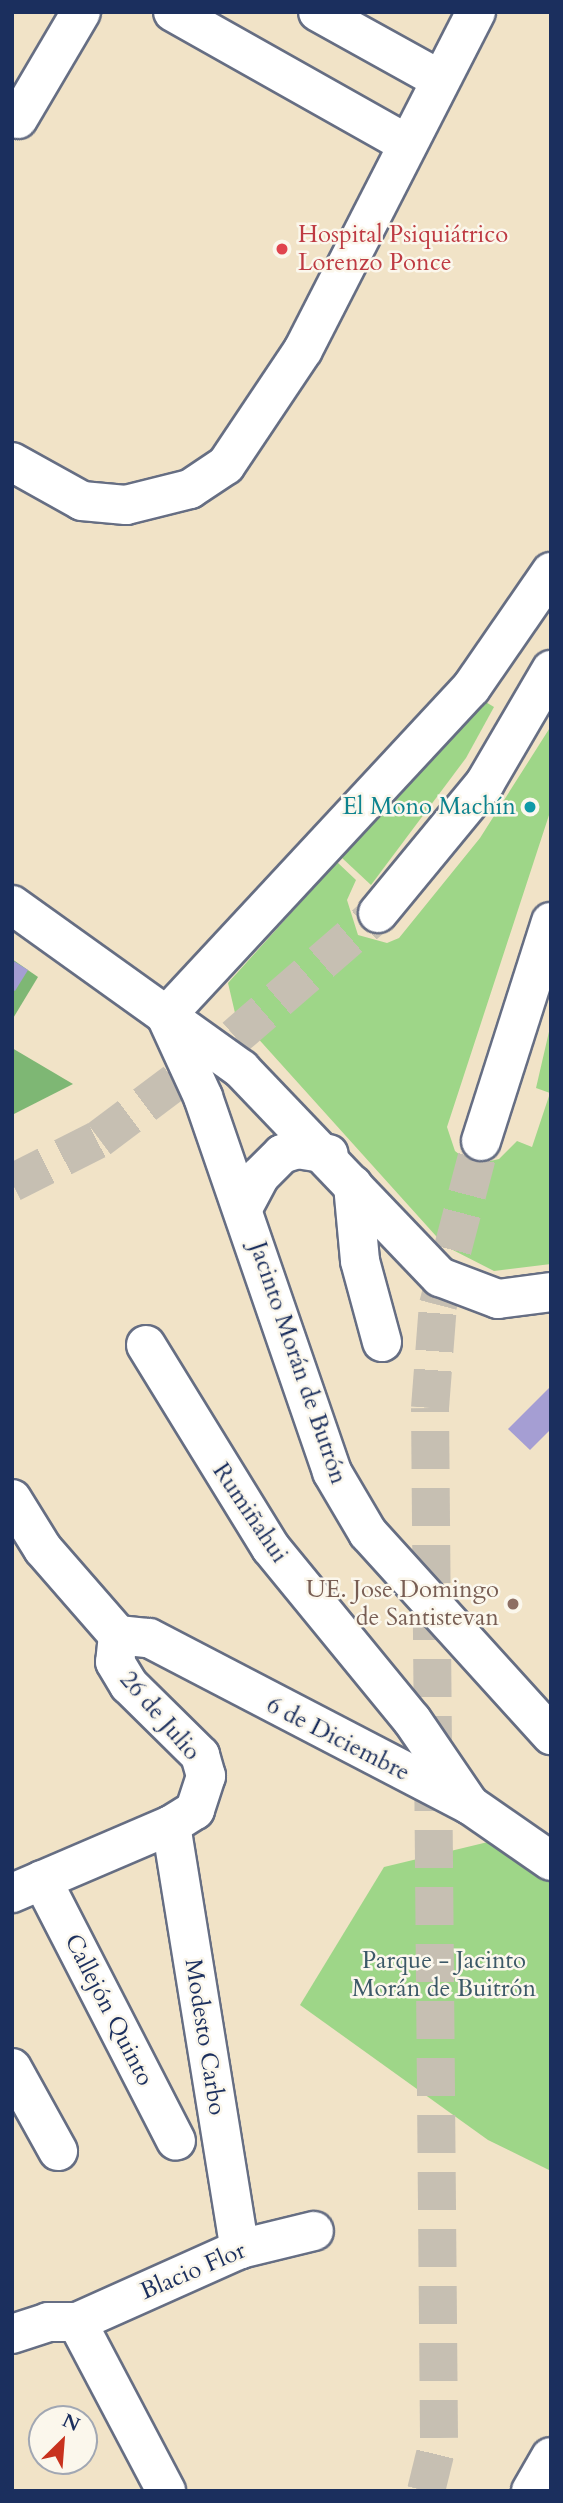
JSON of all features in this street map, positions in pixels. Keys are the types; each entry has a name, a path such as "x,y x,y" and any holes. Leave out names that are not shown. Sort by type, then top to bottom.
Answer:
{"street":[{"path":"18,119 81,12"},
{"path":"173,12 407,144"},
{"path":"318,12 439,79"},
{"path":"12,462 82,501 126,505 190,489 226,465 303,350 439,79 476,12"},
{"path":"166,1016 471,688 551,572"},
{"path":"378,914 485,783 551,670"},
{"path":"12,905 241,1069 329,1154 353,1185 440,1277 498,1299 551,1292"},
{"path":"481,1141 551,922"},
{"name":"Jacinto Morán de Butrón","path":"166,1016 243,1208 332,1472 349,1504 441,1619 551,1735"},
{"path":"243,1208 260,1176 282,1154 297,1149 329,1154"},
{"path":"353,1185 360,1261 382,1342"},
{"name":"Rumiñahui","path":"146,1345 271,1548 412,1720 470,1805"},
{"name":"26 de Julio","path":"12,1499 43,1549 118,1635 112,1646 122,1674 200,1755 206,1776 195,1810 171,1825 27,1886"},
{"name":"6 de Diciembre","path":"118,1635 149,1638 470,1805 551,1861"},
{"name":"Modesto Carbo","path":"171,1825 240,2249"},
{"name":"Callejón Quinto","path":"27,1886 176,2141"},
{"path":"12,2068 58,2151"},
{"name":"Blacio Flor","path":"76,2322 240,2249 314,2231"},
{"path":"12,2334 48,2322 76,2322 166,2491"},
{"path":"531,2491 551,2456"}],"green space":[{"path":"484,701 494,707 466,758 371,885 341,857"},
{"path":"551,726 551,809 447,1127 455,1151 473,1165 499,1159 517,1141 532,1147 550,1093 536,1088 551,1023 551,1264 494,1271 445,1246 235,1013 228,983 337,862 356,880 347,900 358,935 387,943 399,938 480,838"},
{"path":"12,959 38,977 12,1020"},
{"path":"12,1048 73,1084 12,1115"},
{"name":"Parque - Jacinto Morán de Buitrón","path":"488,1842 551,1881 551,2171 488,2140 300,2005 384,1867"}],"building":[{"path":"12,960 28,970 15,991 12,989"},
{"path":"551,1386 551,1429 530,1450 508,1429"}],"tunnel":[{"path":"12,1183 99,1139 235,1037 378,913"},
{"path":"426,2491 439,2438 430,1408 438,1305 481,1141"}],"place":[{"name":"Hospital Psiquiátrico Lorenzo Ponce","path":"282,249"},
{"name":"El Mono Machín","path":"530,807"},
{"name":"UE. Jose Domingo de Santistevan","path":"513,1604"}]}
